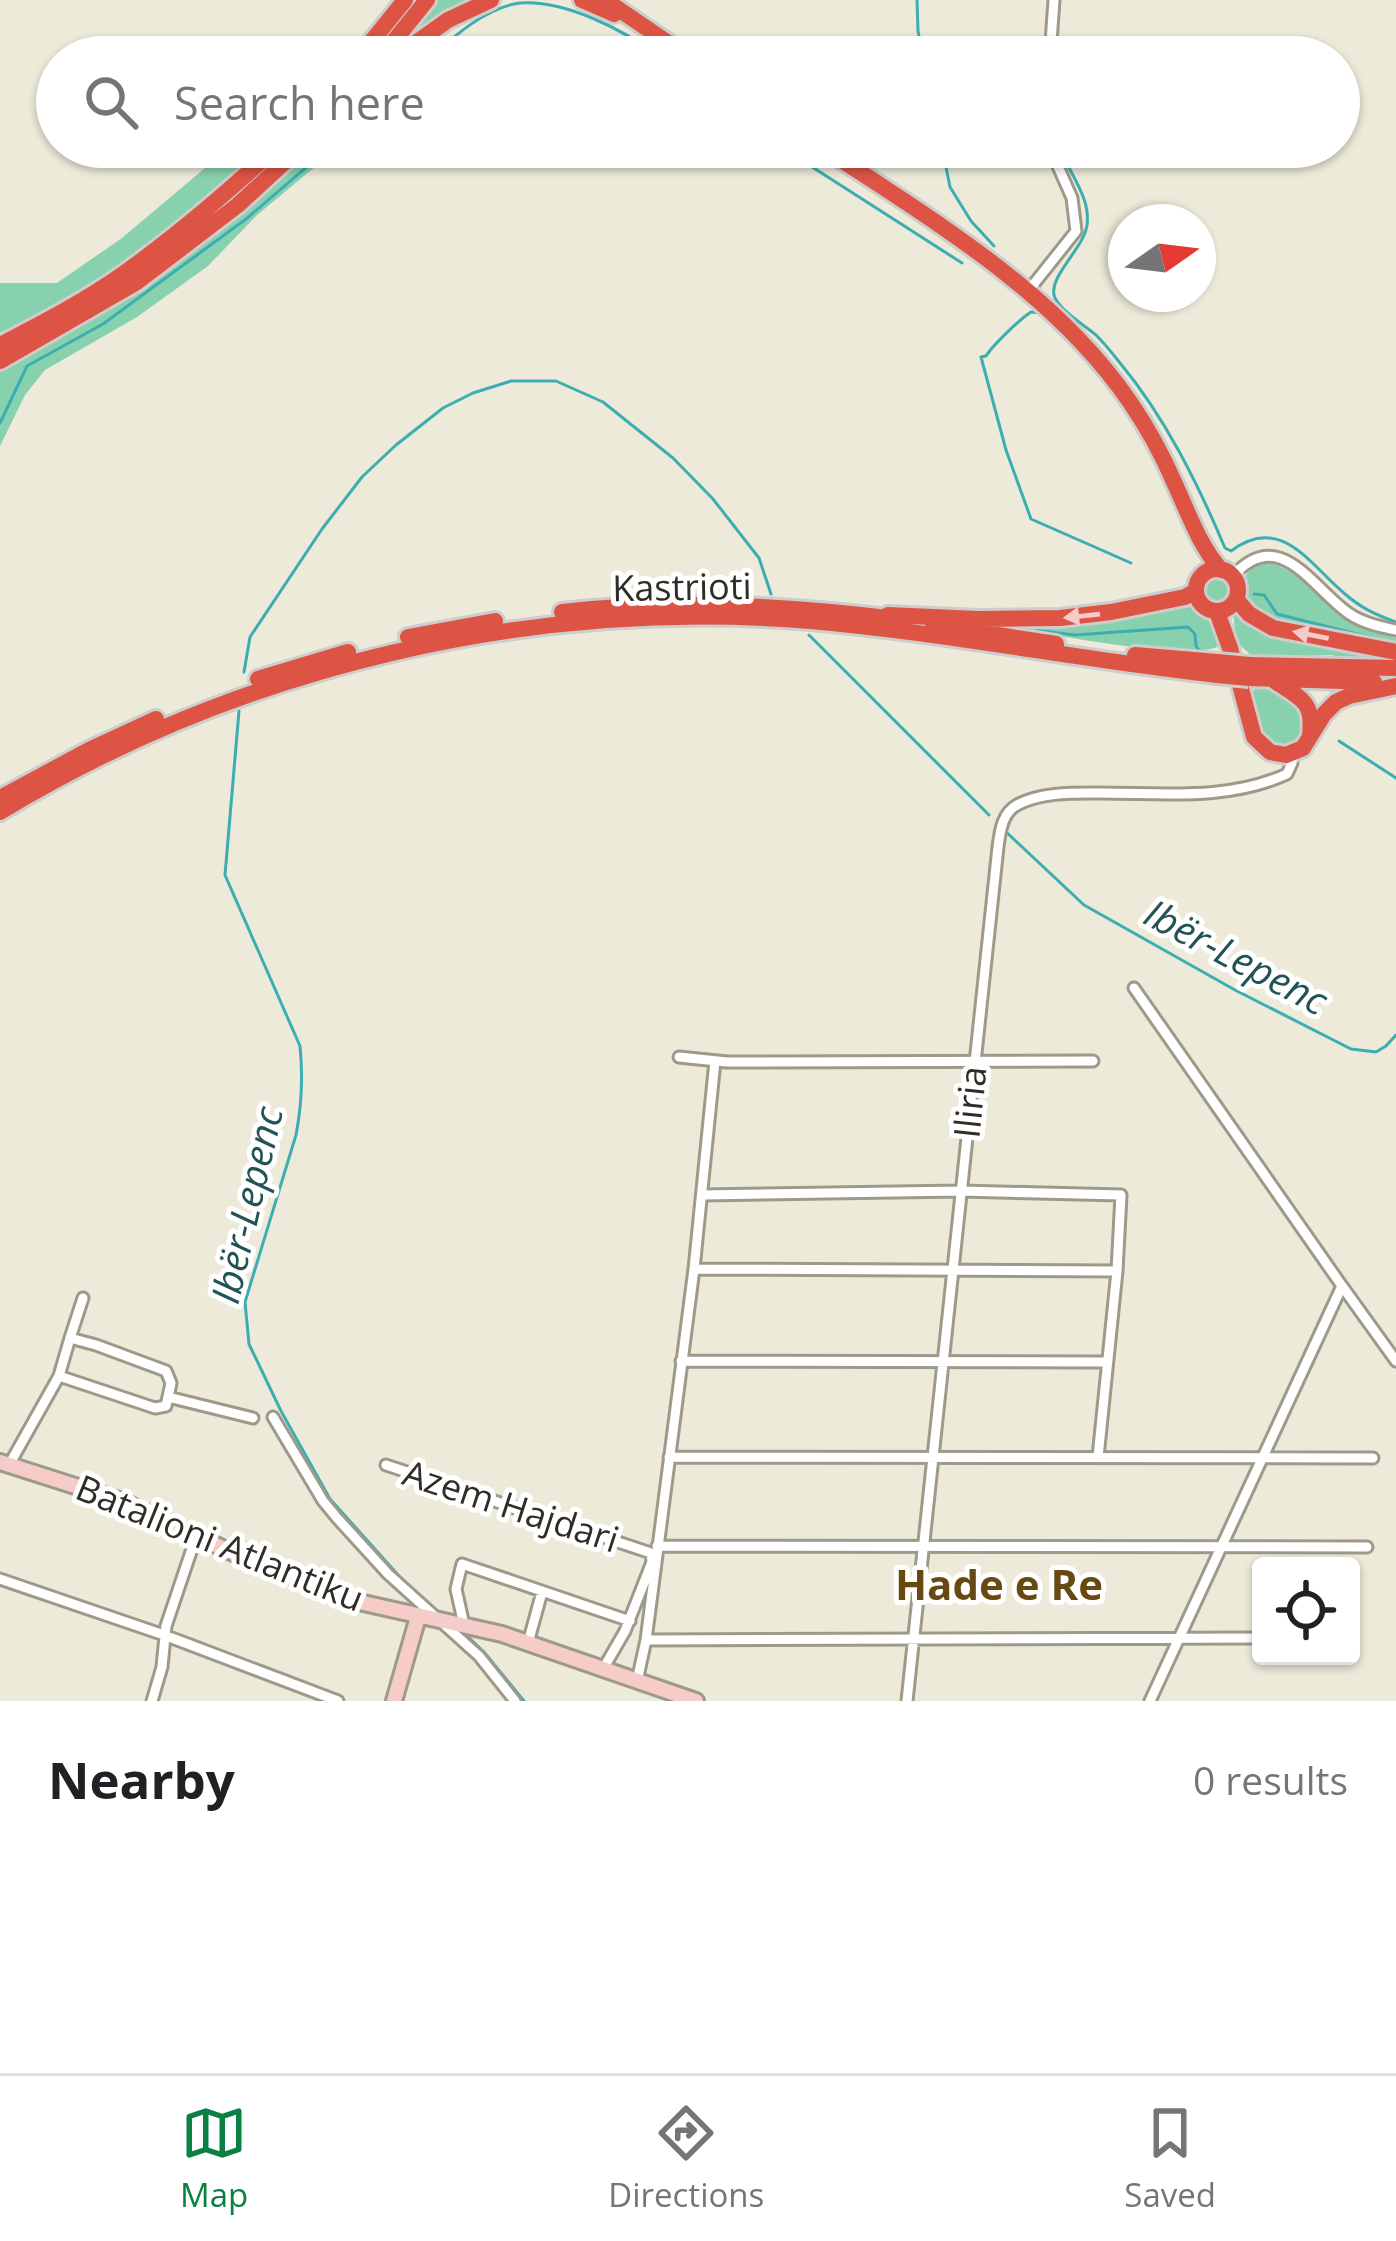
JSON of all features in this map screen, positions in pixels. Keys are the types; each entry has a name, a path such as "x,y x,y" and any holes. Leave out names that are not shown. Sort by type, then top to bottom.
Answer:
{"highway":[{"path":"376,36 405,0"},
{"path":"398,36 427,0"},
{"path":"426,36 490,0"},
{"path":"582,0 659,36"},
{"path":"605,0 659,36"},
{"path":"628,0 659,36"},
{"path":"0,345 120,276 253,168"},
{"path":"0,361 136,282 238,205 278,168"},
{"path":"852,168 1029,290 1094,354 1132,406 1158,448 1212,560 1238,587 1228,606 1222,662 1253,737 1270,752 1292,754 1308,742 1336,702 1396,684"},
{"path":"1192,525 1200,603 1228,606 1273,628 1396,652"},
{"path":"855,614 1074,617 1185,597 1208,572 1227,573"},
{"name":"Kastrioti","path":"5,794 109,740 220,693 339,654 528,616 625,608 749,606 855,614 1114,653 1222,662 1271,679 1396,684"},
{"name":"Kastrioti","path":"0,812 154,732 277,685 421,646 577,622 670,617 810,621 1115,664 1222,662"},
{"name":"Kastrioti","path":"1250,672 1396,668"},
{"path":"1271,679 1306,703 1311,722 1308,742"}],"street":[{"path":"1051,36 1054,0"},
{"path":"1029,290 1076,231 1072,198 1059,168"},
{"path":"1227,573 1260,556 1285,559 1346,612 1396,630"},
{"name":"Iliria","path":"907,1701 1003,822 1011,808 1056,794 1231,793 1287,774 1292,754"},
{"path":"1134,988 1396,1361"},
{"path":"679,1058 1093,1061"},
{"path":"637,1681 694,1269 715,1061"},
{"path":"702,1195 961,1191 1121,1196 1097,1457"},
{"path":"694,1269 1117,1271"},
{"path":"1150,1701 1342,1286"},
{"path":"4,1464 59,1376 83,1298"},
{"path":"70,1338 166,1371 171,1378 167,1402"},
{"path":"681,1361 1107,1362"},
{"path":"59,1376 146,1406 183,1401 253,1418"},
{"name":"Batalioni Atlantiku","path":"273,1417 323,1502 388,1574 442,1621"},
{"path":"669,1457 1373,1458"},
{"name":"Batalioni Atlantiku","path":"4,1464 92,1490 350,1600 528,1642 696,1701"},
{"name":"Azem Hajdari","path":"386,1465 649,1551 652,1562 630,1621 603,1669"},
{"path":"152,1701 164,1635 196,1534"},
{"path":"658,1546 1367,1547"},
{"path":"464,1626 456,1589 462,1564 630,1621"},
{"path":"0,1579 338,1701"},
{"path":"528,1642 542,1592"},
{"path":"394,1701 418,1617"},
{"path":"442,1621 479,1656 515,1701"},
{"path":"646,1640 1252,1638"}],"green space":[{"path":"437,0 476,0 422,36 408,36"},
{"path":"205,168 314,168 257,215 208,266 137,317 45,370 25,395 0,446 0,283 57,283 122,238"},
{"path":"1269,563 1298,578 1347,619 1396,638 1396,645 1278,622 1261,613 1247,599 1243,585 1248,572"},
{"path":"1217,578 1230,591 1217,604 1204,591"},
{"path":"1193,603 1213,617 1224,651 1219,646 1175,651 1142,648 983,621"},
{"path":"1233,612 1396,660 1251,655 1236,642"},
{"path":"1256,687 1283,696 1305,714 1302,733 1295,741 1278,747 1260,735 1248,691"}],"waterway":[{"path":"917,0 919,36"},
{"path":"456,36 483,16 520,3 556,6 627,36"},
{"path":"0,423 27,366 103,324 246,219 306,168"},
{"path":"814,168 962,263"},
{"path":"946,168 950,187 994,246"},
{"path":"1070,168 1082,194 1087,225 1060,272 1055,298 1103,342 1152,406 1225,548 1231,551 1265,538 1280,540 1357,603 1396,622"},
{"path":"1042,313 1031,312 981,357 1006,450 1031,519 1131,563"},
{"name":"Ibër-Lepenc","path":"244,672 250,637 362,477 443,408 511,381 556,381 603,402 673,458 759,558 771,594"},
{"path":"1254,594 1264,595 1277,614 1389,642"},
{"path":"1026,629 1075,635 1188,627 1200,652 1213,653"},
{"name":"Ibër-Lepenc","path":"809,635 989,815"},
{"name":"Ibër-Lepenc","path":"239,711 225,875 300,1046 301,1068 296,1135 245,1302 249,1344 330,1499 408,1586 441,1615"},
{"path":"1339,741 1396,778"},
{"name":"Ibër-Lepenc","path":"1004,830 1084,905 1235,990 1351,1049 1376,1052 1396,1035"},
{"name":"Ibër-Lepenc","path":"463,1632 524,1701"}],"district":[{"name":"Hade e Re","path":"999,1585"}]}
